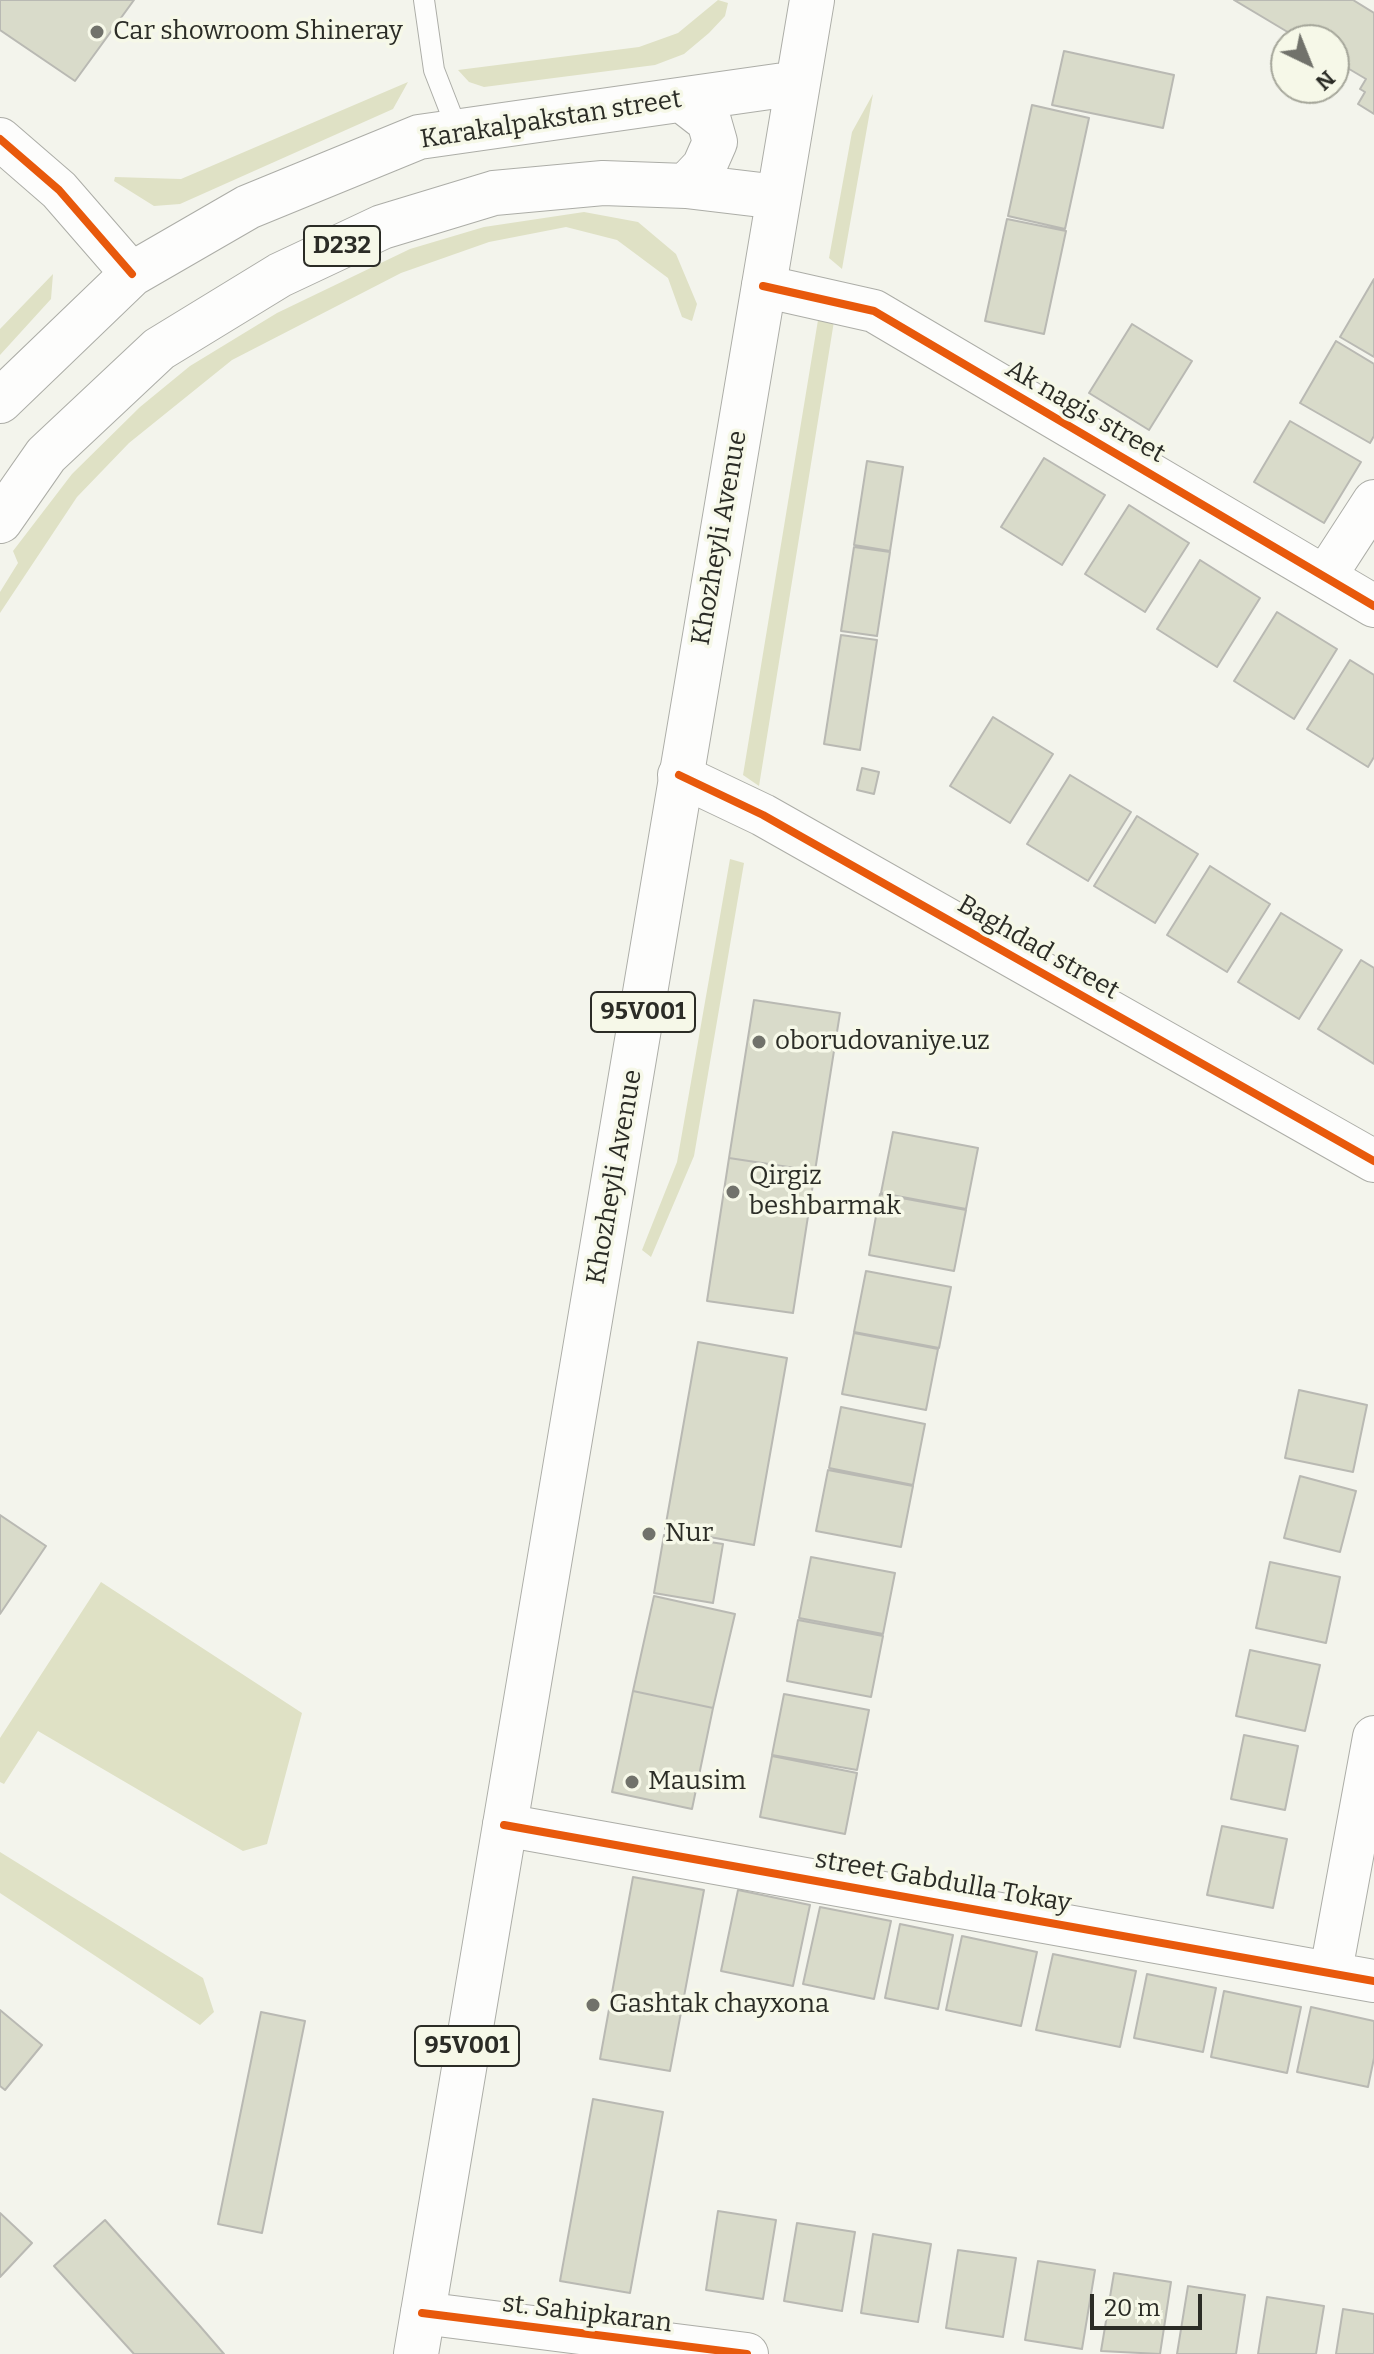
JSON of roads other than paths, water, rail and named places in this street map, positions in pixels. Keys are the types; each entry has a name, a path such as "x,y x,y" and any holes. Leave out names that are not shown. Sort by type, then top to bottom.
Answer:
{"main road":[{"name":"Khozheyli Avenue","path":"419,2334 661,906 679,775 812,0"},
{"name":"Karakalpakstan street","path":"0,401 132,274 248,207 419,137 457,129 798,83"},
{"path":"682,100 709,121 715,142 704,167 686,186"},
{"name":"D232","path":"0,521 46,455 159,349 280,275 382,227 494,193 603,183 686,186 778,197"}],"street":[{"path":"0,139 59,190 132,274"},
{"name":"Ak nagis street","path":"763,286 874,311 1374,606"},
{"path":"1326,575 1374,501"},
{"name":"Baghdad street","path":"679,775 763,815 1374,1161"},
{"path":"1331,1971 1374,1737"},
{"name":"street Gabdulla Tokay","path":"504,1825 1374,1981"},
{"name":"st. Sahipkaran","path":"419,2334 747,2354"}],"lane":[{"path":"424,0 434,70 457,129"}],"place":[{"name":"Car showroom Shineray","path":"97,32"},
{"name":"oborudovaniye.uz","path":"759,1042"},
{"name":"Qirgiz beshbarmak","path":"733,1192"},
{"name":"Nur","path":"649,1534"},
{"name":"Mausim","path":"632,1782"},
{"name":"Gashtak chayxona","path":"593,2005"}]}
